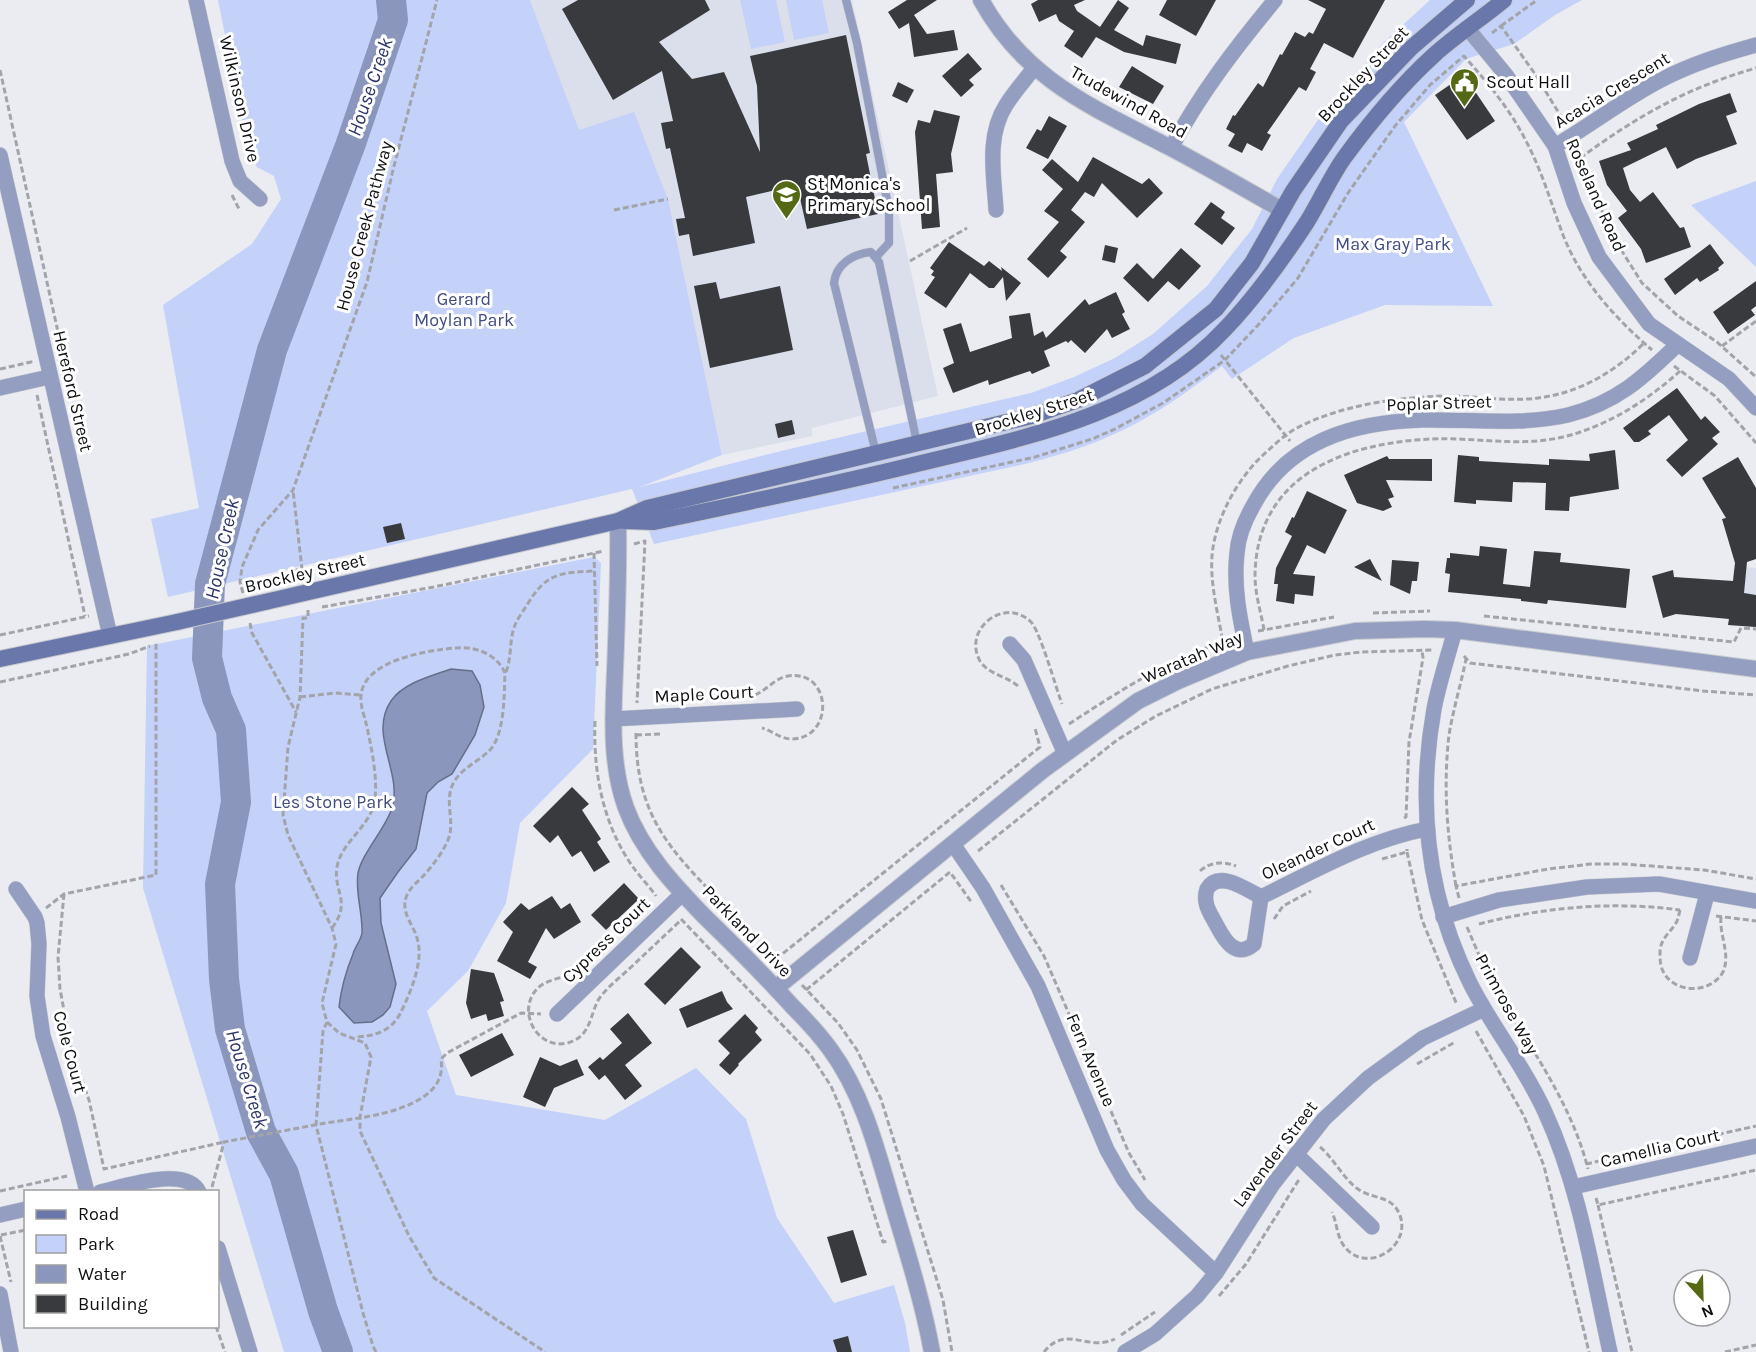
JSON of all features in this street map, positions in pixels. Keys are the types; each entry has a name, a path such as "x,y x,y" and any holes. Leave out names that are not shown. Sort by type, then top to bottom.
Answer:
{"main road":[{"name":"Brockley Street","path":"0,659 177,622 618,521 648,508 1032,416 1100,390 1145,366 1216,309 1252,263 1293,191 1341,121 1411,48 1467,0"},
{"name":"Brockley Street","path":"618,521 654,522 881,473 1035,436 1109,409 1145,390 1182,367 1210,344 1256,295 1307,222 1343,160 1392,97 1435,54 1504,0"},
{"path":"1451,13 1468,28"},
{"path":"1282,210 1307,222"},
{"path":"876,453 881,473"}],"street":[{"name":"Wilkinson Drive","path":"196,0 232,161 240,181 260,199"},
{"name":"Trudewind Road","path":"981,0 1010,44 1034,68 1070,95 1172,148 1282,210"},
{"path":"1172,148 1204,91 1275,0"},
{"name":"Roseland Road","path":"1468,28 1506,75 1555,146 1574,203 1599,257 1649,324 1728,379 1756,408"},
{"name":"Acacia Crescent","path":"1555,146 1609,110 1661,80 1707,60 1756,45"},
{"path":"996,210 993,163 996,127 1006,104 1034,68"},
{"name":"Hereford Street","path":"0,155 110,636"},
{"name":"Poplar Street","path":"1247,652 1237,608 1235,580 1237,551 1245,520 1270,480 1298,452 1319,440 1348,431 1384,424 1421,420 1545,420 1570,414 1618,395 1640,381 1677,345"},
{"path":"0,388 49,377"},
{"name":"Parkland Drive","path":"618,521 613,736 618,781 626,808 639,837 659,865 676,899 776,988 829,1047 844,1069 876,1148 903,1237 932,1352"},
{"name":"Waratah Way","path":"776,988 1065,754 1138,701 1178,681 1247,652 1354,631 1425,628 1756,669"},
{"name":"Primrose Way","path":"1455,630 1434,709 1427,776 1427,829 1430,861 1443,916 1469,981 1544,1109 1562,1150 1573,1187 1610,1352"},
{"path":"1010,644 1024,660 1065,754"},
{"name":"Maple Court","path":"613,719 797,709"},
{"name":"Oleander Court","path":"1261,897 1376,842 1402,833 1427,829"},
{"name":"Fern Avenue","path":"953,844 1009,932 1038,986 1107,1150 1124,1180 1142,1204 1216,1273"},
{"name":"Oleander Court","path":"1225,880 1261,897 1254,944 1245,949 1233,948 1226,943 1206,904 1207,889 1214,882 1225,880"},
{"path":"1443,916 1499,900 1587,887 1659,884 1756,901"},
{"name":"Cole Court","path":"16,890 35,917 39,944 36,996 43,1036 68,1117 87,1190"},
{"path":"1689,958 1707,894"},
{"name":"Cypress Court","path":"557,1014 676,899"},
{"name":"Lavender Street","path":"1125,1352 1155,1334 1197,1296 1216,1273 1272,1184 1324,1119 1368,1078 1424,1038 1484,1009"},
{"name":"Camellia Court","path":"1573,1187 1756,1146"},
{"path":"1296,1154 1372,1227"},
{"path":"105,1190 168,1178 196,1187"},
{"path":"0,1215 24,1209"},
{"path":"219,1251 250,1352"},
{"path":"0,1294 12,1352"}],"lane":[{"path":"846,0 857,43 889,211 889,243 876,257"},
{"path":"876,453 834,284 835,274 843,264 858,254 871,252 876,257 917,443"}],"path":[{"name":"House Creek Pathway","path":"292,571 302,569 293,490 367,282 436,0"},
{"path":"1480,43 1537,0"},
{"path":"1501,26 1558,110 1613,237 1642,283 1678,316 1722,346 1756,377"},
{"path":"1225,360 1298,278 1348,193 1395,126 1430,86 1464,56 1497,94 1526,139 1545,182 1564,237 1583,273 1615,317 1644,343 1715,396 1756,443"},
{"path":"1580,158 1641,116 1699,87 1756,69"},
{"path":"0,70 63,355"},
{"path":"614,210 668,199"},
{"path":"909,261 967,228"},
{"path":"1722,346 1756,321"},
{"path":"1335,617 1243,634 1222,642 1212,556 1217,535 1241,481 1254,464 1285,435 1304,424 1338,412 1398,400 1446,396 1536,399 1567,392 1604,375 1644,343"},
{"path":"1210,344 1298,452"},
{"path":"0,369 31,362 28,351"},
{"path":"1264,630 1255,578 1256,559 1263,528 1272,511 1309,471 1345,454 1391,444 1431,439 1526,442 1567,436 1617,416 1643,401 1680,370"},
{"path":"37,395 86,617"},
{"path":"319,608 434,587 645,541 636,755 647,806 665,841 685,866 791,974"},
{"path":"594,553 597,674"},
{"path":"354,1038 372,1036 385,1031 399,1015 403,1006 419,958 419,943 405,915 406,895 424,876 449,839 451,825 448,797 454,781 470,765 490,751 499,736 505,673 510,660 514,626 535,591 547,579 558,573 594,572"},
{"path":"308,610 308,618 303,618 300,697 288,747 283,815 288,835 332,928 336,944 322,1003 327,1022 339,1033 365,1043 371,1058 360,1117 360,1131 409,1236 434,1278 545,1352"},
{"path":"1368,613 1419,610 1440,612"},
{"path":"0,635 104,613"},
{"path":"1021,689 1011,680 988,669 980,660 976,645 978,631 982,624 1000,614 1017,614 1032,623 1065,713"},
{"path":"1482,615 1734,642 1741,628 1756,629"},
{"path":"0,682 129,654 156,643 156,875 64,894 35,917"},
{"path":"332,928 342,909 336,868 347,846 363,826 375,803 373,755 361,695 368,680 375,672 394,660 440,649 466,647 490,655 502,666 505,673"},
{"path":"806,990 964,860 1117,740 1156,716 1212,689 1288,666 1335,656 1361,652 1450,650 1460,651 1470,663 1703,691 1756,695"},
{"path":"1456,886 1446,810 1446,777 1450,733 1466,658"},
{"path":"300,697 335,693 361,695"},
{"path":"596,717 598,783 609,822 633,867 655,897 676,899 681,920 817,1064 835,1094 843,1114 883,1242 903,1237"},
{"path":"1033,719 1040,747"},
{"path":"776,959 1069,723"},
{"path":"978,850 983,858"},
{"path":"1407,852 1422,920 1458,1006 1476,1031 1524,1116 1544,1166 1589,1352"},
{"path":"950,872 975,907"},
{"path":"1000,884 1044,956 1129,1153 1150,1186"},
{"path":"64,894 58,957 60,989 71,1048 89,1100 104,1169"},
{"path":"1721,917 1756,921"},
{"path":"579,970 547,982 536,990 530,1001 533,1029 545,1041 566,1043 582,1036 588,1028 600,997 681,920"},
{"path":"1467,927 1495,987 1554,1083 1569,1116 1598,1204 1632,1352"},
{"path":"0,1191 224,1142 387,1112 425,1096 441,1076 441,1059 447,1053 521,1013 557,1014"},
{"path":"327,1022 323,1032 316,1125 363,1313 376,1352"},
{"path":"1467,1035 1476,1031"},
{"path":"1415,1065 1458,1040"},
{"path":"1586,1164 1756,1126"},
{"path":"207,1190 213,1186 224,1142"},
{"path":"1598,1204 1756,1170"},
{"path":"1,1235 24,1230"},
{"path":"1044,1352 1051,1345 1064,1339 1093,1344 1114,1340 1160,1308"},
{"path":"217,1328 225,1352"},
{"path":"1725,1352 1756,1345"}],"shaded area":[{"name":"St Monica's Primary School","path":"530,0 852,0 938,396 812,428 812,436 722,455 668,199 634,113 579,131"},
{"path":"1734,566 1756,568 1756,628 1728,625"}],"green space":[{"name":"Gerard Moylan Park","path":"218,0 530,0 579,130 634,112 668,199 722,455 640,487 781,451 1031,393 1115,358 1153,334 1207,286 1252,229 1277,179 1322,114 1383,43 1430,0 1582,0 1555,15 1514,44 1466,59 1404,122 1493,306 1385,305 1294,338 1232,379 1222,366 1169,404 1127,428 1080,448 1025,464 654,544 632,489 168,597 151,519 199,508 163,305 252,244 281,199 274,176 257,167 248,150"},
{"path":"740,0 776,0 785,42 751,49"},
{"path":"786,0 822,0 829,33 794,40"},
{"path":"1756,181 1756,267 1691,205"},
{"name":"Les Stone Park","path":"594,557 601,563 593,749 520,823 506,903 468,971 427,1011 456,1095 605,1120 696,1068 746,1119 777,1218 834,1303 894,1285 905,1323 910,1352 284,1352 143,888 147,646"}],"water":[{"path":"451,669 472,671 480,685 484,707 475,735 452,774 438,782 427,793 416,849 380,898 381,923 396,984 390,1007 372,1022 354,1023 339,1007 346,973 362,933 358,873 364,857 389,816 394,794 384,740 385,714 391,701 403,689"}],"building":[{"path":"578,0 705,0 710,10 659,42 692,79 724,72 760,152 757,86 750,56 846,35 870,153 866,154 878,214 807,229 797,185 746,197 755,243 693,256 689,234 679,236 676,219 685,218 670,148 666,149 661,123 673,121 662,71 613,100 562,9"},
{"path":"907,0 937,0 914,15 927,34 954,30 958,50 914,57 909,23 899,29 888,12"},
{"path":"1038,0 1085,0 1074,5 1077,11 1100,27 1118,0 1129,8 1114,30 1143,46 1146,35 1181,44 1176,64 1124,52 1096,37 1082,58 1064,46 1074,31 1059,21 1056,14 1039,22 1031,4"},
{"path":"1167,0 1216,0 1196,36 1159,15"},
{"path":"1308,0 1385,0 1353,58 1324,43 1310,69 1316,72 1306,91 1299,87 1267,133 1271,135 1262,151 1247,143 1242,153 1228,146 1235,134 1226,129 1233,115 1235,116 1258,83 1263,87 1280,54 1282,55 1295,32 1305,37 1309,32 1313,34 1326,9"},
{"path":"968,53 982,69 969,80 974,85 961,97 942,76"},
{"path":"1132,66 1164,86 1153,104 1119,87"},
{"name":"Scout Hall","path":"1464,75 1495,121 1467,140 1435,95"},
{"path":"898,82 914,90 907,103 892,96"},
{"path":"1730,93 1737,112 1726,116 1737,144 1696,159 1677,169 1666,147 1623,168 1630,190 1640,202 1653,192 1680,228 1684,227 1691,247 1646,263 1641,249 1618,218 1627,211 1607,185 1599,161 1631,150 1627,143 1658,129 1656,125 1699,104"},
{"path":"934,110 960,116 951,154 953,172 936,174 940,227 922,229 915,132 918,120 930,123"},
{"path":"1049,116 1067,126 1048,159 1026,148 1037,129 1041,131"},
{"path":"1093,157 1142,184 1149,178 1163,193 1137,218 1102,183 1094,197 1085,192 1071,210 1085,222 1060,251 1067,257 1048,278 1027,259 1059,222 1044,211 1063,189 1042,170 1052,159 1078,182"},
{"path":"1211,202 1225,212 1221,218 1235,228 1222,245 1194,224"},
{"path":"949,242 984,266 989,261 1002,271 1001,267 1021,283 1006,301 1003,277 994,288 989,288 970,273 946,308 924,293 935,277 931,275 934,271 930,268"},
{"path":"1710,244 1724,263 1718,268 1719,270 1700,282 1697,278 1675,295 1664,279"},
{"path":"1105,245 1118,248 1115,263 1102,260"},
{"path":"1181,248 1201,266 1179,290 1168,281 1148,302 1123,278 1137,263 1153,279"},
{"path":"1756,281 1756,306 1751,310 1755,315 1728,334 1713,312"},
{"path":"716,282 720,299 780,286 793,350 710,368 694,286"},
{"path":"1116,292 1125,312 1122,314 1130,329 1112,338 1107,329 1085,353 1071,340 1068,343 1066,341 1044,351 1050,366 1032,374 1030,371 989,385 988,380 953,393 943,368 954,363 943,329 961,323 970,352 1012,338 1009,316 1030,313 1034,336 1043,331 1046,338 1085,299 1089,305"},
{"path":"1677,388 1701,420 1705,416 1720,432 1712,438 1718,444 1682,477 1666,460 1688,440 1669,415 1648,431 1651,434 1639,442 1634,442 1623,428"},
{"path":"792,420 795,434 778,438 775,424"},
{"path":"1615,450 1619,489 1570,497 1569,511 1545,510 1546,483 1513,482 1512,502 1476,500 1476,504 1454,502 1458,455 1479,457 1479,461 1549,465 1549,459 1590,461 1589,454"},
{"path":"1387,456 1389,459 1432,459 1432,481 1386,480 1394,497 1388,499 1392,507 1383,511 1357,503 1344,475"},
{"path":"1738,457 1756,488 1756,559 1747,562 1744,593 1756,595 1756,627 1728,625 1729,619 1676,614 1663,618 1652,576 1673,570 1674,577 1733,581 1735,563 1722,519 1726,518 1702,478"},
{"path":"1307,491 1347,510 1325,554 1307,545 1293,574 1315,576 1313,596 1295,594 1294,604 1276,601 1278,584 1274,584 1276,568 1292,536 1285,532"},
{"path":"401,523 405,539 387,543 383,527"},
{"path":"1480,546 1507,549 1503,584 1530,587 1534,551 1561,553 1560,562 1630,569 1626,608 1548,600 1547,604 1521,601 1521,599 1448,592 1450,574 1445,573 1450,553 1479,556"},
{"path":"1370,559 1382,581 1354,567"},
{"path":"1392,560 1419,562 1417,581 1412,581 1410,594 1390,585"},
{"path":"572,787 589,804 582,810 601,839 597,842 610,862 594,872 581,851 572,857 558,835 550,843 533,826"},
{"path":"624,883 639,899 606,930 591,915"},
{"path":"552,896 561,909 570,903 581,922 554,939 546,928 528,962 537,967 530,979 497,961 513,932 503,922 521,903 529,910"},
{"path":"681,947 701,967 665,1005 644,984"},
{"path":"471,969 494,973 504,1001 500,1002 504,1016 488,1021 486,1014 471,1019 466,1003"},
{"path":"722,991 733,1009 687,1028 679,1009"},
{"path":"628,1013 652,1043 625,1065 642,1086 625,1100 605,1075 599,1080 588,1067 600,1057 603,1060 622,1043 610,1029"},
{"path":"745,1014 758,1028 755,1032 762,1040 730,1075 719,1065 730,1053 718,1041"},
{"path":"502,1033 514,1055 471,1077 459,1055"},
{"path":"540,1057 560,1066 577,1059 584,1075 554,1088 545,1107 523,1097"},
{"path":"853,1230 867,1275 841,1283 827,1237"},
{"path":"848,1336 852,1352 837,1352 833,1340"}],"waterway":[{"name":"House Creek","path":"338,1352 323,1311 284,1174 261,1132 230,1029 224,979 220,884 236,802 231,730 217,698 207,658 210,584 272,350 350,146 393,20 391,0"}],"place":[{"name":"Scout Hall","path":"1465,108"},
{"name":"St Monica's Primary School","path":"786,220"}],"park label":[{"name":"Max Gray Park","path":"1393,244"}]}
